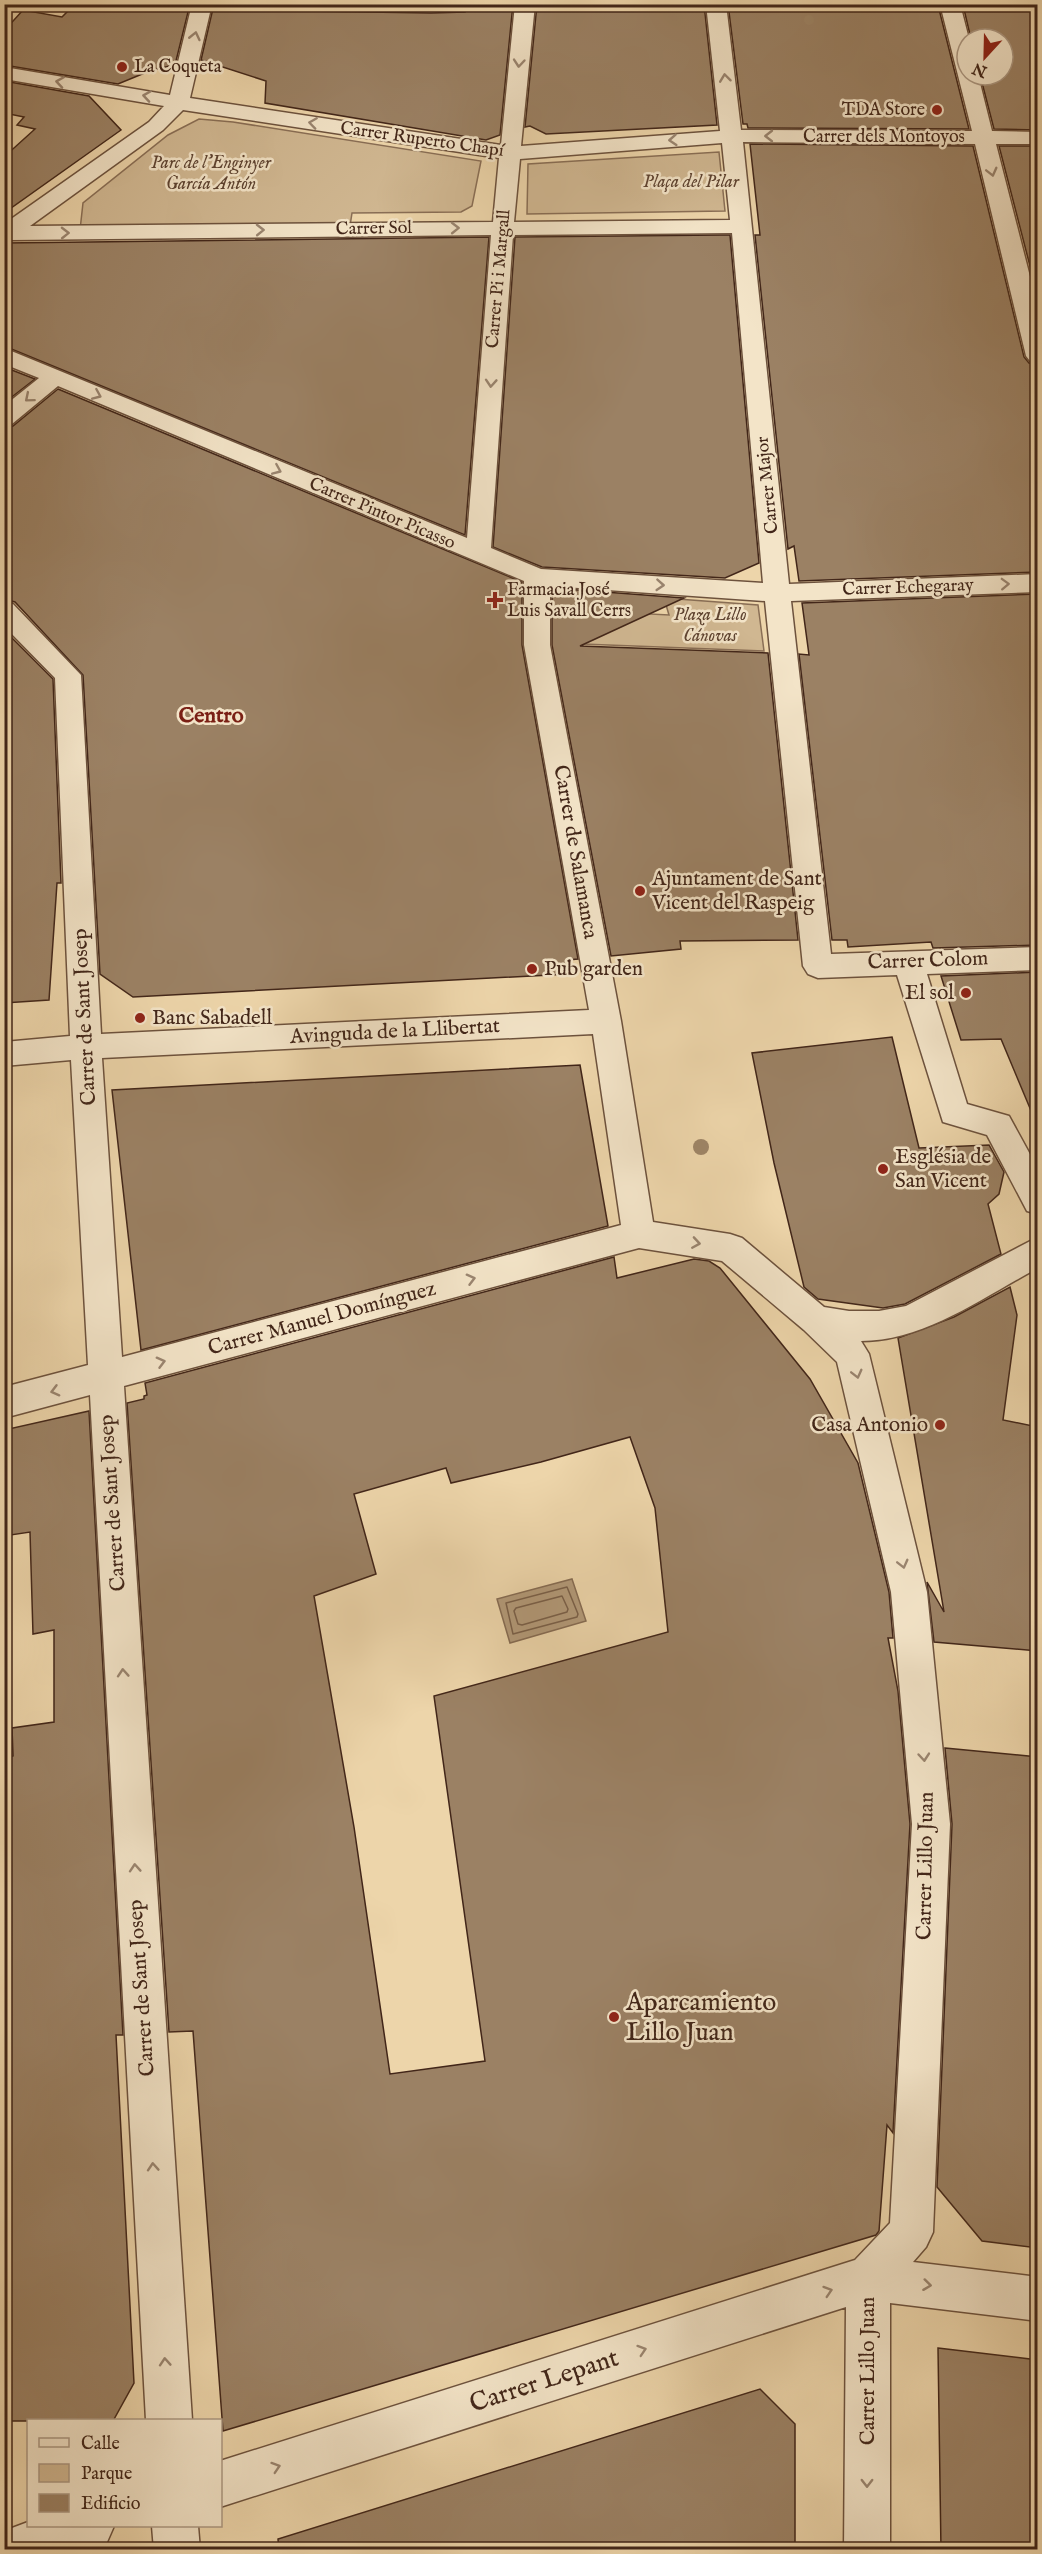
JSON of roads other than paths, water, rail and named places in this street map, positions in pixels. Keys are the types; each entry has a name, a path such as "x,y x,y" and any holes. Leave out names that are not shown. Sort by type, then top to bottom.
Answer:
{"street":[{"path":"5,234 156,126 179,102 202,4"},
{"name":"Carrer Pi i Margall","path":"478,554 503,227 525,4"},
{"name":"Carrer Major","path":"716,4 742,226 779,593 783,654 818,966"},
{"path":"950,4 956,27"},
{"name":"Carrer Ruperto Chapí","path":"4,73 222,110 510,153 731,136"},
{"path":"971,87 1038,356"},
{"name":"Carrer dels Montoyos","path":"731,136 1038,138"},
{"name":"Carrer Sol","path":"5,234 742,226"},
{"name":"Carrer Pintor Picasso","path":"4,355 537,577 779,593"},
{"path":"4,418 54,377"},
{"name":"Carrer de Salamanca","path":"537,577 537,645 606,1021 639,1234"},
{"name":"Carrer Echegaray","path":"779,593 1038,583"},
{"name":"Carrer de Sant Josep","path":"4,610 68,675 105,1377 169,2419"},
{"name":"Carrer Colom","path":"818,966 1038,958"},
{"path":"908,961 954,1113 998,1125 1038,1201"},
{"name":"Avinguda de la Llibertat","path":"4,1054 86,1047 606,1021"},
{"name":"Carrer Lillo Juan","path":"639,1234 729,1248 816,1320 852,1354 909,1592 930,1824 911,2232 868,2278 867,2550"},
{"name":"Carrer Manuel Domínguez","path":"4,1403 639,1234"},
{"path":"816,1320 849,1326 879,1326 912,1319 1038,1251"},
{"path":"868,2278 1038,2299"},
{"name":"Carrer Lepant","path":"222,2483 868,2278"},
{"path":"15,2550 88,2527"},
{"path":"176,2527 177,2550"}],"water":[{"path":"572,1579 586,1621 510,1643 497,1599"}],"place":[{"name":"La Coqueta","path":"122,67"},
{"name":"TDA Store","path":"937,110"},
{"name":"Farmacia José Luis Savall Cerrs","path":"495,600"},
{"name":"Ajuntament de Sant Vicent del Raspeig","path":"640,891"},
{"name":"Pub garden","path":"532,969"},
{"name":"El sol","path":"966,993"},
{"name":"Banc Sabadell","path":"140,1018"},
{"name":"Església de San Vicent","path":"883,1169"},
{"name":"Casa Antonio","path":"940,1425"},
{"name":"Aparcamiento Lillo Juan","path":"614,2017"}],"district":[{"name":"Centro","path":"211,716"}],"park label":[{"name":"Parc de l'Enginyer García Antón","path":"211,174"},
{"name":"Plaça del Pilar","path":"691,182"},
{"name":"Plaza Lillo Cánovas","path":"710,625"}]}
